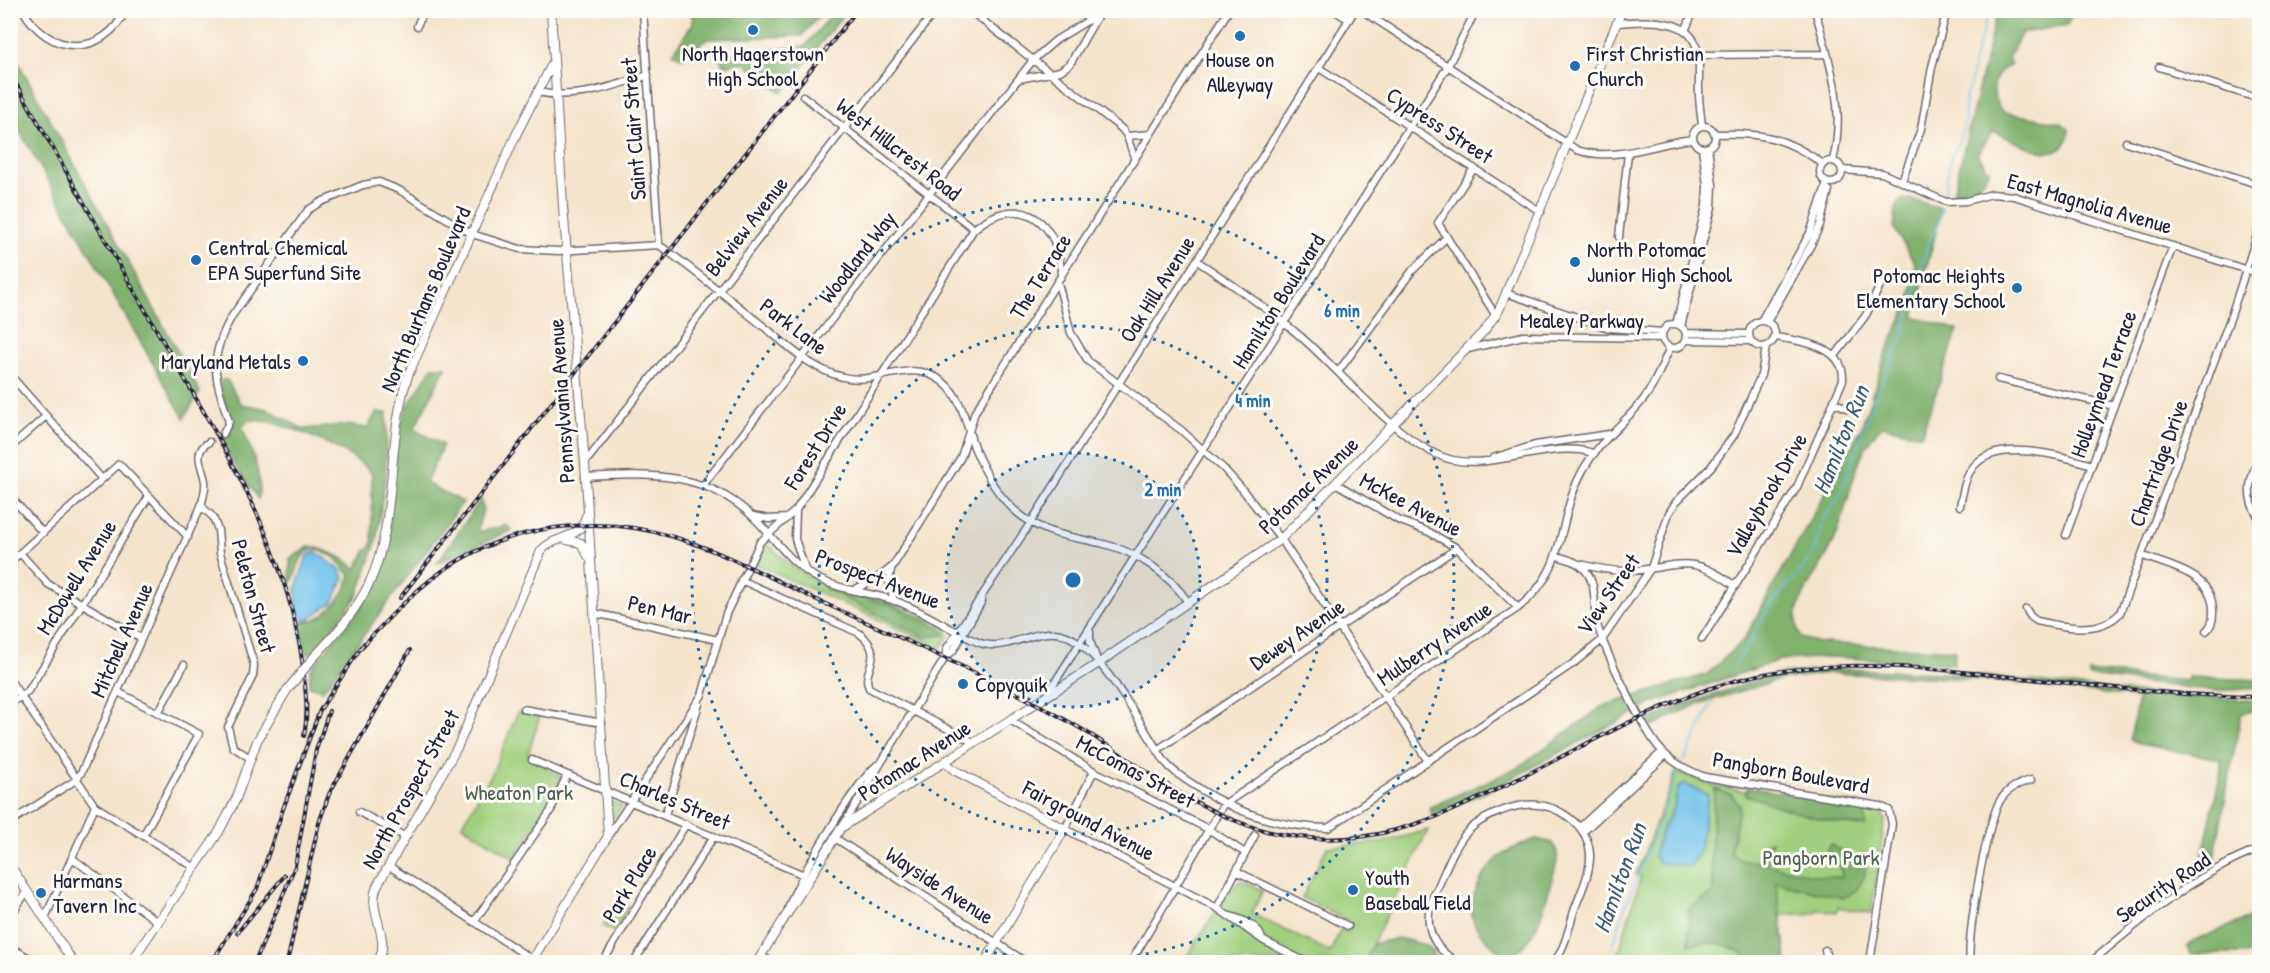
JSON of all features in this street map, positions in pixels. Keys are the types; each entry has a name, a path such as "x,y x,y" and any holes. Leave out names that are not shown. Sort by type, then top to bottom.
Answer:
{"main road":[{"name":"Pennsylvania Avenue","path":"551,10 585,463 609,836"},
{"name":"Potomac Avenue","path":"841,828 1099,663 1281,539 1467,349 1496,316 1569,144 1622,10"},
{"name":"North Burhans Boulevard","path":"131,963 228,815 250,758 267,722 287,690 350,616 369,583 382,543 400,396 554,58"},
{"path":"553,541 578,532 584,525 587,511"},
{"path":"553,541 578,541 586,549 591,564"},
{"name":"North Prospect Street","path":"378,963 384,942 373,898 458,746 537,558 544,547 553,541"},
{"name":"Fairground Avenue","path":"945,762 954,770 1065,829"},
{"name":"Oak Hill Avenue","path":"832,836 841,828"},
{"path":"985,963 1065,829"},
{"path":"533,962 609,836"},
{"path":"759,959 832,836"},
{"path":"10,865 73,963"}],"street":[{"path":"23,10 35,28 52,40 86,45 105,37 118,25 126,10"},
{"path":"417,26 424,10"},
{"name":"Saint Clair Street","path":"643,10 659,245"},
{"name":"Belview Avenue","path":"585,463 936,10"},
{"path":"969,10 1051,73 1127,136 1135,160"},
{"name":"The Terrace","path":"855,590 893,566 956,466 965,447 975,412 1229,10"},
{"path":"1334,10 1349,20"},
{"name":"Oak Hill Avenue","path":"841,828 945,658 947,648 960,633 990,587 1355,10"},
{"path":"1361,10 1577,150 1597,155 1628,153 1662,143 1693,139 1705,148 1713,185 1712,207 1679,325 1686,336"},
{"name":"Hamilton Boulevard","path":"1045,698 1137,558 1410,127 1448,66 1476,10"},
{"path":"1685,31 1694,10"},
{"path":"1815,10 1839,105 1840,126 1833,161"},
{"path":"1902,181 1921,129 1932,68 1946,14 1926,10"},
{"path":"2253,10 2259,13"},
{"name":"Woodland Way","path":"704,484 1016,80 1033,60 1056,40 1099,13"},
{"name":"Woodland Way","path":"1016,80 1035,74 1051,73 1070,64 1099,13"},
{"path":"1617,22 1659,22 1685,31 1700,55 1699,94 1702,126"},
{"path":"1700,55 1827,54"},
{"path":"2159,67 2259,99"},
{"name":"Cypress Street","path":"1319,68 1541,212"},
{"path":"537,92 557,96 603,90 648,75"},
{"name":"West Hillcrest Road","path":"803,96 974,229"},
{"path":"1693,139 1695,130 1702,126 1710,128 1715,134"},
{"path":"1715,134 1750,133 1778,138 1806,152 1823,164"},
{"path":"1127,136 1151,134"},
{"path":"1705,148 1713,144 1715,134"},
{"path":"2126,142 2259,185"},
{"path":"1619,237 1628,153"},
{"path":"1823,164 1833,161"},
{"path":"1828,183 1839,180 1842,170 1833,161"},
{"path":"1823,164 1820,175 1828,183"},
{"path":"1473,168 1437,223 1496,316"},
{"name":"East Magnolia Avenue","path":"1842,170 1870,171 1902,181 1946,202 1966,201 1992,194 2014,196 2259,274"},
{"path":"223,434 229,422 219,398 215,373 219,345 224,331 314,206 363,184 379,182 399,190 472,234 520,249 568,250 659,245"},
{"path":"1764,322 1810,233 1828,183"},
{"name":"Forest Drive","path":"609,836 702,695 718,640 741,580 760,542 796,510 974,229 984,220 1000,214 1018,213 1037,219 1052,233 1057,242 1060,252 1060,280"},
{"name":"Chartridge Drive","path":"2026,609 2037,621 2087,627 2110,622 2126,604 2231,316 2259,226"},
{"path":"1338,372 1412,271 1447,237"},
{"name":"Park Lane","path":"659,245 819,368 845,378 869,380 915,370 934,376 951,390 981,462 1000,496 1013,510 1060,536 1105,544 1137,558 1171,581 1188,602"},
{"name":"Holleymead Terrace","path":"2066,535 2173,246"},
{"path":"1197,261 1284,324 1413,442 1449,459 1487,460 1575,449 1593,453"},
{"path":"1775,337 1808,344 1835,356 1866,315 1884,277"},
{"path":"1060,280 1066,320 1078,347 1098,371 1163,416 1204,450 1242,489 1281,539 1428,761"},
{"name":"Mealey Parkway","path":"1506,293 1609,328 1663,335"},
{"path":"1750,338 1753,325 1764,322 1772,326 1775,337"},
{"path":"1679,325 1668,326 1663,335 1670,347 1679,347 1686,336"},
{"name":"Mealey Parkway","path":"1467,349 1523,336 1663,335"},
{"path":"1686,336 1750,338 1758,346 1766,347 1775,337"},
{"name":"Mulberry Avenue","path":"1223,805 1518,608 1541,587 1557,556 1576,487 1593,453 1645,399 1670,347"},
{"name":"View Street","path":"1223,805 1276,821 1328,828 1574,663 1602,640 1651,568 1669,513 1676,502 1711,467 1734,435 1761,375 1766,347"},
{"name":"Valleybrook Drive","path":"1702,639 1797,487 1835,403 1843,374 1835,356"},
{"path":"10,375 102,479"},
{"path":"1998,379 2114,406"},
{"path":"1835,403 1852,410"},
{"path":"10,448 46,416"},
{"path":"1487,460 1536,445 1609,434"},
{"name":"Mitchell Avenue","path":"76,780 201,506 205,484 198,455 202,447 209,442"},
{"path":"1960,506 1971,470 1989,456 2010,452 2040,453 2092,465"},
{"path":"2259,454 2249,489 2249,500 2259,519"},
{"path":"10,562 119,464 188,537"},
{"name":"Prospect Avenue","path":"585,477 654,476 704,484 728,496 752,516 806,572 831,584 894,601 980,644 997,647 1011,645 1039,634 1055,633 1081,644 1099,663"},
{"name":"McKee Avenue","path":"1337,484 1398,520 1429,532 1457,548 1518,608"},
{"path":"10,496 43,533"},
{"name":"McDowell Avenue","path":"10,704 28,691 149,496"},
{"name":"Peleton Street","path":"201,506 213,517 218,530 220,553 252,652 253,676 228,727 233,747 250,758"},
{"path":"796,510 795,539 800,560 806,572"},
{"path":"752,516 769,519 788,518"},
{"name":"Dewey Avenue","path":"1157,750 1457,548"},
{"path":"20,553 48,584 141,638"},
{"path":"1557,556 1579,564 1612,570 1651,568 1673,564 1698,565 1716,572 1735,586"},
{"path":"2143,556 2191,574 2205,585 2212,599 2213,615 2212,622 2206,631"},
{"name":"Pangborn Boulevard","path":"1579,564 1592,582 1594,614 1602,640 1651,737 1664,754 1684,768 1705,777 1880,806 1889,810 1892,824 1870,963"},
{"path":"893,566 889,581 894,601"},
{"path":"741,580 866,638 874,658 867,686 975,743"},
{"name":"Pen Mar","path":"594,613 718,640"},
{"path":"1091,629 1090,641 1099,663 1157,750 1175,773 1223,805 1178,887 1131,963"},
{"path":"158,713 183,665"},
{"path":"10,680 95,806 144,834 194,867"},
{"path":"118,692 199,734 144,834"},
{"path":"665,815 702,695"},
{"path":"523,709 602,723"},
{"name":"McComas Street","path":"1010,720 1094,771 1208,829 1245,853"},
{"path":"1582,830 1664,754"},
{"name":"Charles Street","path":"532,760 606,789 804,875"},
{"name":"Oak Hill Avenue","path":"832,836 866,775 878,765"},
{"path":"1065,829 1094,771"},
{"path":"474,922 545,820 567,775"},
{"path":"10,822 76,780"},
{"path":"1970,963 1971,918 1995,811 2008,791 2019,783 2031,780"},
{"path":"1458,963 1437,947 1430,931 1428,917 1432,900 1468,830 1511,808 1526,804 1561,813 1582,830 1589,846 1589,864 1562,950 1554,963"},
{"path":"45,918 95,806"},
{"path":"358,812 406,837"},
{"name":"Park Place","path":"603,963 686,824"},
{"name":"Fairground Avenue","path":"1065,829 1217,908 1262,940 1306,963"},
{"path":"1217,908 1255,835"},
{"path":"634,963 714,836"},
{"path":"785,918 804,875 832,836"},
{"name":"Wayside Avenue","path":"832,836 1026,963"},
{"name":"Security Road","path":"2091,963 2171,898 2236,859 2259,849"},
{"path":"72,858 158,922"},
{"path":"389,866 533,962"},
{"path":"1236,871 1348,926"},
{"path":"10,917 27,891"},
{"path":"10,947 36,963"},
{"path":"1825,950 1828,963"},
{"path":"759,959 772,963"}],"green space":[{"name":"North Hagerstown High School","path":"691,11 764,11 770,16 776,11 823,11 802,36 707,39 683,58 673,53 693,23"},
{"path":"835,11 846,11 782,93 743,62 724,66 717,54 805,46"},
{"path":"1997,11 2074,11 2067,25 2022,33 2008,58 2012,65 1999,73 1994,86 1995,99 2003,112 2061,123 2069,129 2066,143 2059,150 2038,151 1993,131 1977,154 1989,171 1986,177 1974,188 1953,194"},
{"path":"11,49 200,392 184,418 11,116"},
{"path":"1910,199 1942,208 1914,317 1958,330 1921,435 1883,426 1866,447 1859,462 1835,539 1804,593 1796,622 1801,638 1820,643 1955,650 1954,664 1832,657 1780,660 1653,703 1484,793 1432,815 1430,807 1517,768 1603,706 1707,674 1742,642 1861,429 1885,356 1911,297 1915,263 1894,228 1896,209 1900,200"},
{"path":"432,367 446,367 414,429 443,445 426,483 463,502 323,690 309,686 310,670 365,602 374,581 387,543 398,431 407,407"},
{"path":"222,380 227,380 241,404 267,409 303,429 347,425 367,428 377,412 387,413 386,473 376,543 357,597 316,649 308,654 303,646 299,622 325,614 344,591 350,575 334,557 315,548 304,554 290,584 290,559 310,546 340,557 356,569 365,552 372,545 372,474 364,465 350,456 315,438 278,424 249,420 242,427 258,472 258,499 222,445 230,423 220,384"},
{"path":"481,499 483,509 478,528 480,532 505,525 512,530 437,563"},
{"path":"770,546 783,559 807,575 819,581 904,608 946,628 948,637 941,648 753,563 762,547"},
{"path":"826,586 891,605 941,629 945,635 925,637 825,589"},
{"path":"1846,669 1967,674 2127,692 2260,701 2259,709 2241,714 2213,865 2198,877 2221,770 2220,759 2139,744 2130,739 2138,698 1995,680 1829,673 1782,679 1698,704 1652,726 1649,720 1680,706 1776,674"},
{"path":"2089,672 2187,681 2188,677 2259,680 2259,688 2215,691 2089,676"},
{"name":"Wheaton Park","path":"518,712 540,716 528,754 561,778 551,801 514,858 462,825 491,776"},
{"name":"Pangborn Park","path":"1676,772 1718,787 1881,813 1885,819 1871,913 1838,907 1837,912 1816,910 1816,913 1781,915 1785,962 1616,962 1641,876 1636,875"},
{"path":"1747,787 1865,806 1865,826 1820,819 1790,810 1746,795"},
{"path":"1714,789 1732,795 1740,806 1730,853 1744,861 1762,862 1764,844 1771,841 1768,865 1823,877 1842,877 1840,867 1826,853 1830,844 1847,855 1866,859 1861,883 1854,892 1843,898 1776,882 1787,962 1755,962 1737,950 1719,943 1689,944 1689,909 1713,892 1711,860"},
{"path":"610,801 622,806 613,819 611,818"},
{"path":"1428,830 1364,962 1183,962 1240,881 1263,890 1252,914 1330,952 1341,929 1348,932 1352,923 1302,898 1327,847 1385,842"},
{"path":"1536,839 1553,843 1557,852 1557,862 1536,927 1529,939 1511,956 1496,949 1477,928 1472,913 1474,896 1483,875 1497,859 1514,848"},
{"path":"618,901 629,907 614,932 603,926"},
{"path":"2259,914 2259,954 2191,954 2187,946 2195,940"},
{"path":"1398,938 1426,945 1441,962 1364,962 1373,944"}],"water":[{"path":"315,551 341,570 344,578 333,602 306,621 297,614 296,588 307,556"},
{"path":"1685,784 1708,795 1699,853 1690,866 1660,863 1654,856 1662,829 1674,808 1678,788"}],"waterway":[{"name":"Hamilton Run","path":"1944,195 1951,156 1959,142 1965,120 1965,96 1971,86 1973,64 1989,10"},
{"name":"Hamilton Run","path":"1733,666 1748,646 1769,607 1804,567 1815,548 1823,520 1839,497 1873,402 1903,337 1918,278 1931,238 1937,229 1942,208"},
{"name":"Hamilton Run","path":"1684,761 1713,701"},
{"name":"Hamilton Run","path":"1608,962 1626,904 1661,820 1678,771"}],"tunnel":[{"path":"209,442 223,434"}],"railway":[{"path":"400,598 857,10"},
{"path":"10,73 222,443 263,527 280,570 293,614 305,688 304,736"},
{"path":"359,650 398,609 441,572 495,543 555,528 586,525 648,530 677,538 734,560 985,678 1078,727 1192,800 1240,823 1266,831 1300,837 1333,839 1364,836 1423,822 1482,797 1658,709 1708,689 1778,671 1814,667 1885,666 2159,692 2260,697"},
{"path":"283,809 320,710 364,643"},
{"path":"287,962 319,823 329,794 410,650"},
{"path":"255,962 295,866 316,750 329,711"},
{"path":"212,962 257,889 285,803"},
{"path":"237,933 285,875"}],"place":[{"name":"North Hagerstown High School","path":"753,30"},
{"name":"House on Alleyway","path":"1240,36"},
{"name":"First Christian Church","path":"1575,66"},
{"name":"Central Chemical EPA Superfund Site","path":"196,260"},
{"name":"North Potomac Junior High School","path":"1575,262"},
{"name":"Potomac Heights Elementary School","path":"2017,288"},
{"name":"Maryland Metals","path":"303,361"},
{"name":"Copyquik","path":"963,684"},
{"name":"Youth Baseball Field","path":"1353,890"},
{"name":"Harmans Tavern Inc","path":"41,893"}]}
